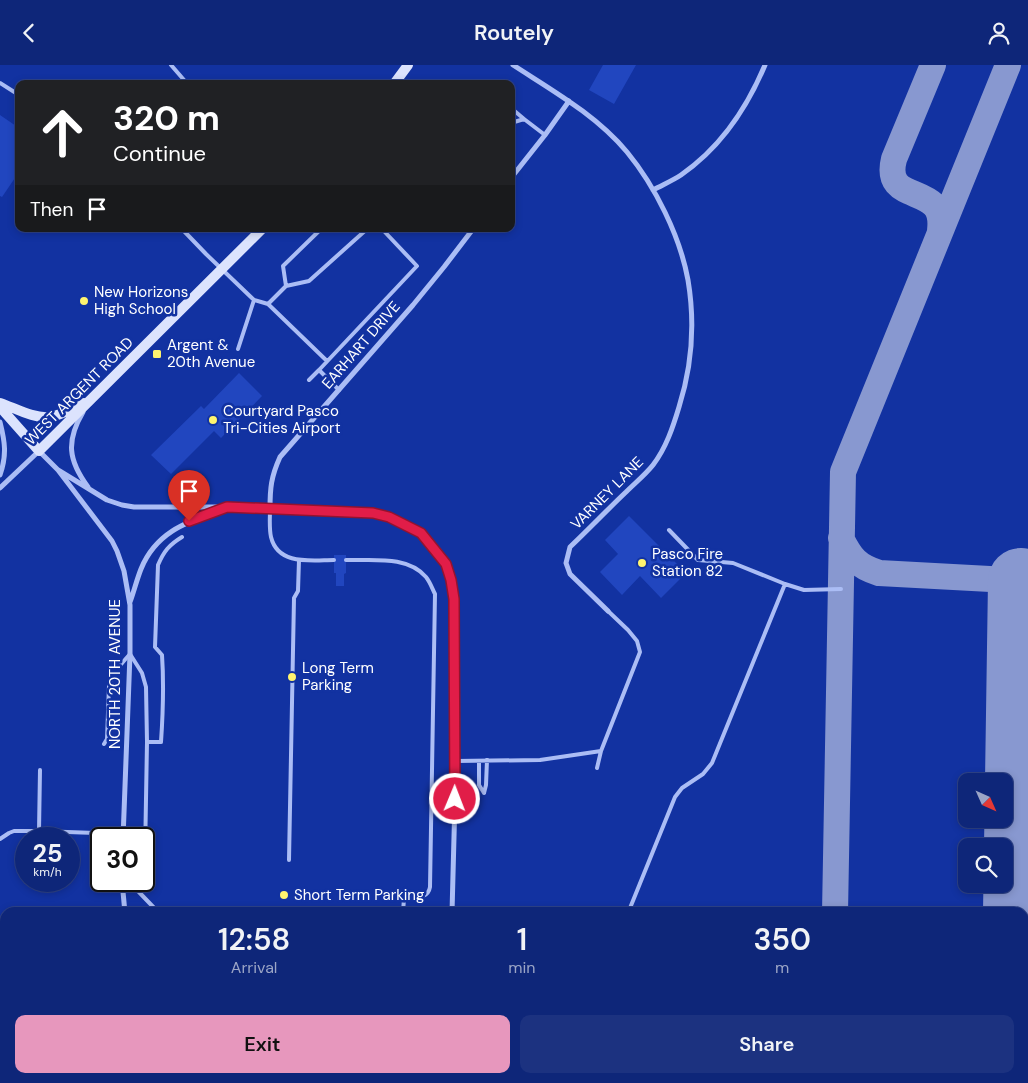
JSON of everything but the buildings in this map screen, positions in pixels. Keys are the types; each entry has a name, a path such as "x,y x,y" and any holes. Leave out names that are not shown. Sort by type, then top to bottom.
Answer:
{"main road":[{"path":"397,80 408,65"},
{"name":"WEST ARGENT ROAD","path":"39,451 259,232"},
{"path":"0,403 46,417 58,415 89,401"},
{"path":"0,407 39,451"}],"street":[{"name":"VARNEY LANE","path":"513,65 582,110 626,151 653,190 671,225 688,279 691,329 689,367 684,391 669,438 653,465 570,547 566,563 570,574 608,611"},
{"path":"653,190 690,168 720,140 746,105 766,65"},
{"path":"515,173 545,135 568,101"},
{"name":"EARHART DRIVE","path":"270,509 270,483 280,457 413,305 471,232"},
{"path":"89,401 78,421 73,436 72,449 74,464 79,475 90,489"},
{"path":"0,422 4,440 5,461 0,475"},
{"name":"NORTH 20TH AVENUE","path":"39,451 58,471 112,541 124,571 130,605 124,827"},
{"name":"WEST ARGENT ROAD","path":"0,488 39,451"},
{"name":"NORTH 20TH AVENUE","path":"58,471 107,500 122,505 134,507 227,507 373,513 389,517 421,533 446,564 454,599 456,761 452,907"},
{"path":"130,605 140,570 154,547 178,527 227,507"},
{"path":"123,892 124,907"}],"lane":[{"path":"171,65 184,80"},
{"path":"0,83 15,92"},
{"path":"515,111 545,135"},
{"path":"515,122 524,119"},
{"path":"185,232 254,300 268,304 327,361"},
{"path":"286,286 283,266 318,232"},
{"path":"268,304 286,286 308,281 364,232"},
{"path":"309,380 417,266 385,232"},
{"path":"238,349 254,300"},
{"path":"319,370 339,390"},
{"path":"270,509 270,535 273,544 284,555 291,559 299,560 334,560"},
{"path":"669,530 698,561 734,563 804,590 841,589"},
{"path":"147,742 161,742 164,682 162,655 155,647 158,565 162,555 171,544 182,537"},
{"path":"289,859 294,597 298,591 299,560"},
{"path":"346,560 406,563 425,576 435,594 429,891 421,897 404,897 404,907"},
{"path":"630,907 676,797 682,788 702,774 712,763 785,584"},
{"name":"VARNEY LANE","path":"597,767 601,751 640,652 637,641 608,611"},
{"path":"104,743 107,739 109,686 111,679 130,654 142,673 146,687 146,827"},
{"path":"456,761 540,760 601,751"},
{"path":"479,761 479,785 484,793 487,760"},
{"path":"39,827 40,770"},
{"path":"0,839 15,831"},
{"path":"139,892 153,907"}],"taxiway":[{"path":"933,65 894,159 892,171 898,185 934,205 940,217 940,231"},
{"path":"835,907 843,472 1008,65"},
{"path":"841,538 848,551 860,564 879,573 1028,581"}],"runway":[{"path":"1016,907 1021,581"}],"place":[{"name":"New Horizons High School","path":"84,301"},
{"name":"Argent & 20th Avenue","path":"157,354"},
{"name":"Courtyard Pasco Tri-Cities Airport","path":"213,420"},
{"name":"Pasco Fire Station 82","path":"642,563"},
{"name":"Long Term Parking","path":"292,677"},
{"name":"Short Term Parking","path":"284,895"}],"route":[{"path":"189,521 227,507 373,513 389,517 421,533 446,564 454,599 455,799"}]}
